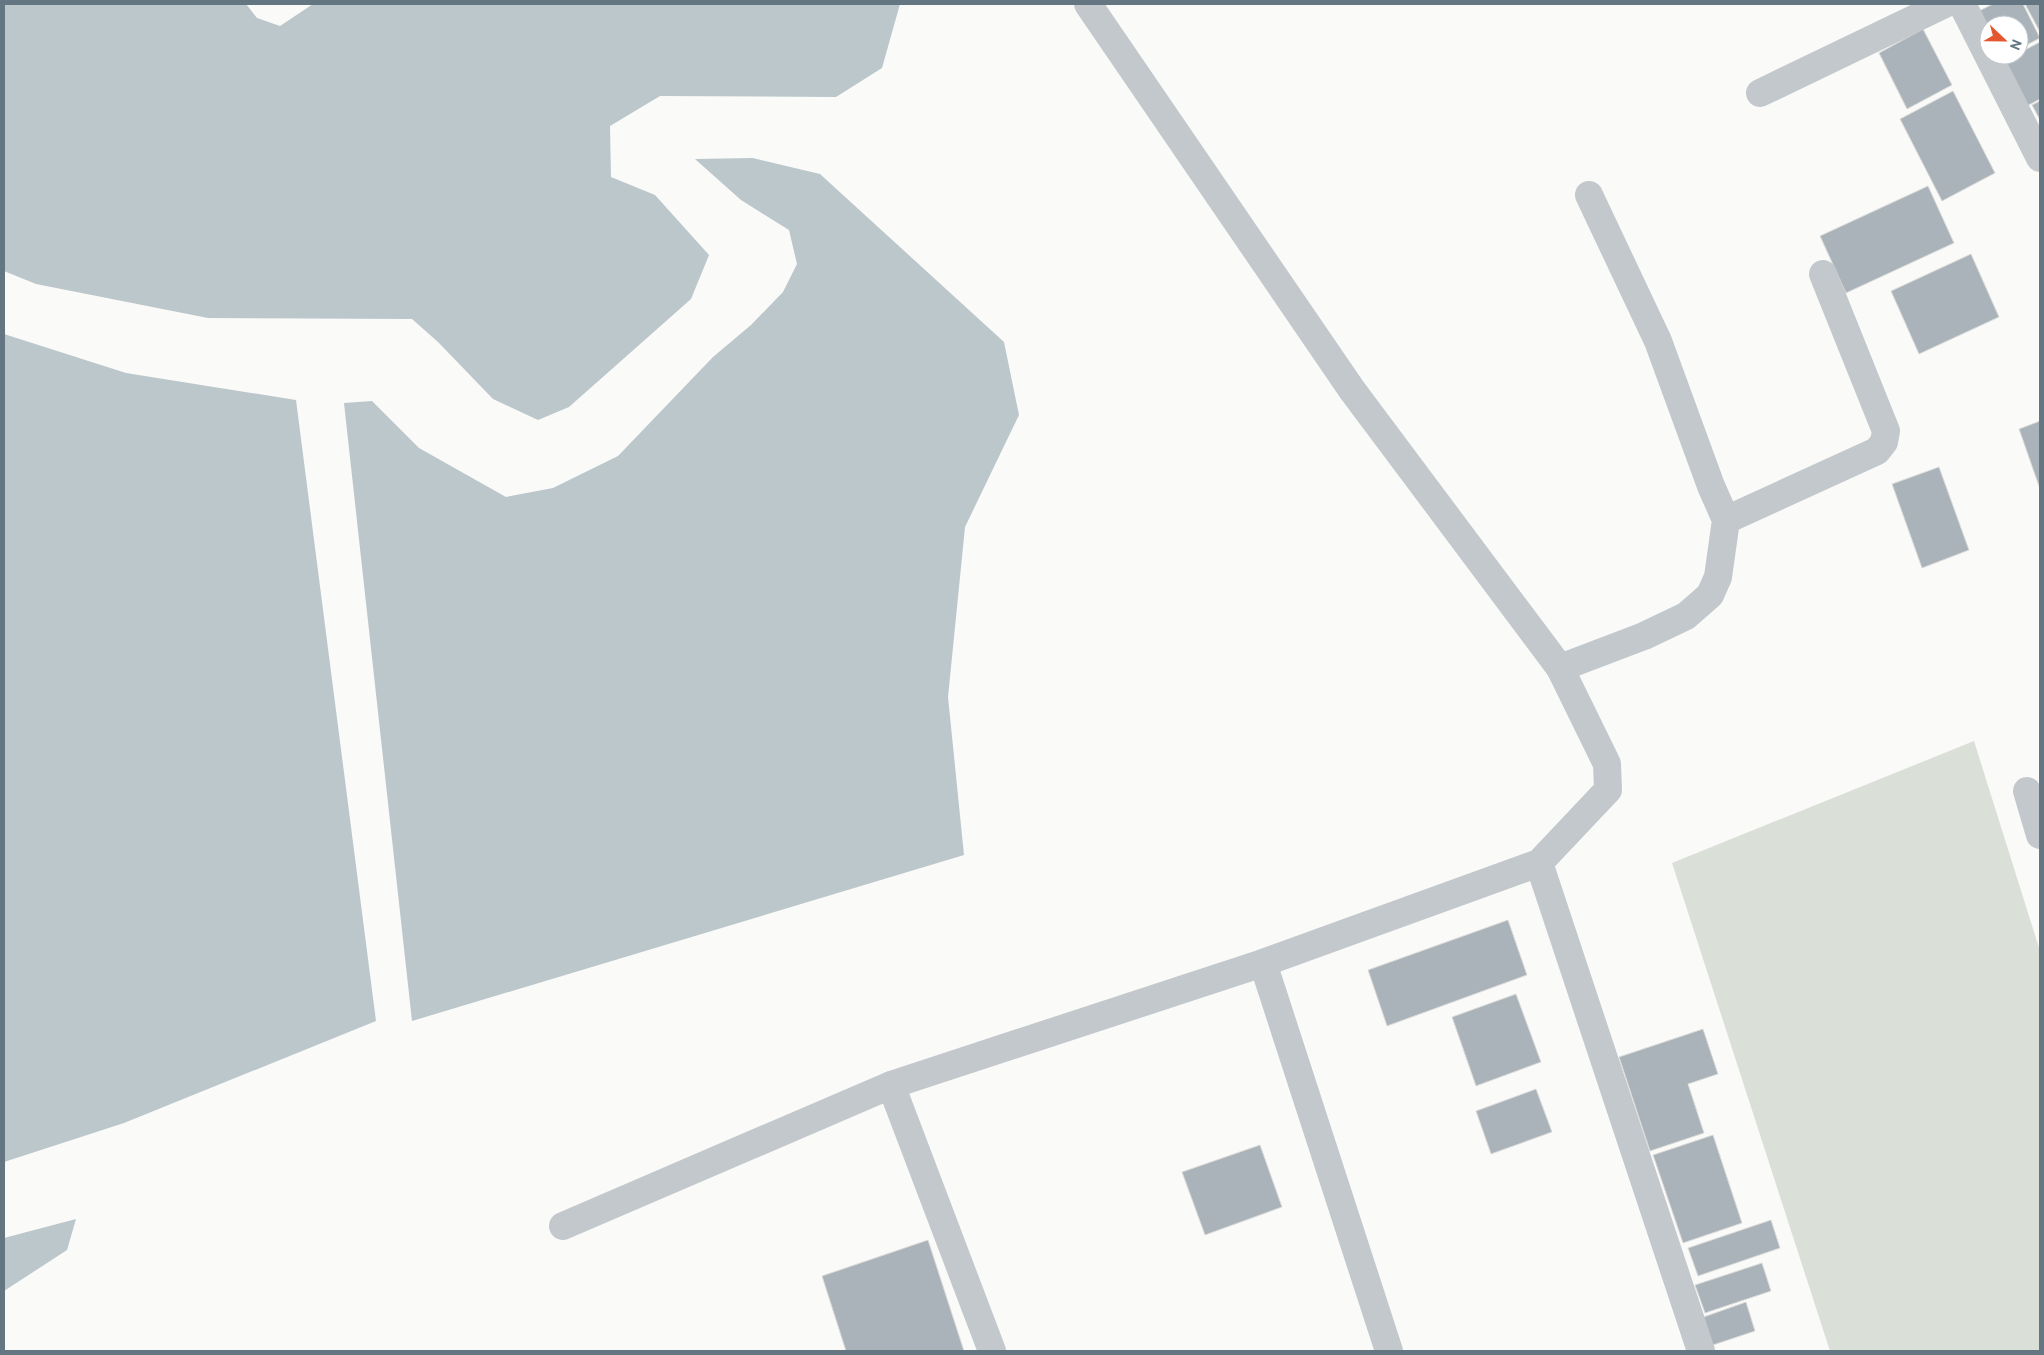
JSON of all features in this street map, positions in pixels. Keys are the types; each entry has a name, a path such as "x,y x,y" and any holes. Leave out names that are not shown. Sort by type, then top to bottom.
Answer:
{"street":[{"path":"563,1226 891,1085 1262,963 1539,863 1608,790 1607,764 1560,668 1352,390 1088,4"},
{"path":"1760,93 1945,4"},
{"path":"1962,4 2040,158"},
{"path":"1560,668 1644,636 1686,616 1710,595 1718,577 1726,520 1711,486 1658,341 1589,196"},
{"path":"1726,520 1877,451 1884,442 1886,431 1823,274"},
{"path":"2027,791 2040,835"},
{"path":"1539,863 1701,1351"},
{"path":"1262,963 1389,1351"},
{"path":"891,1085 992,1351"}],"shaded area":[{"path":"4,4 246,4 257,18 280,26 313,4 900,4 882,68 836,97 660,96 610,126 611,177 655,195 709,255 691,299 569,407 538,420 493,399 438,342 412,319 208,318 36,284 4,271"},
{"path":"753,158 820,174 1004,342 1019,415 965,527 948,697 964,855 412,1021 344,403 372,401 419,448 506,497 553,488 618,456 713,357 751,325 783,292 797,264 789,230 741,200 695,159"},
{"path":"4,334 126,373 296,400 376,1021 124,1123 4,1162"},
{"path":"1974,741 2040,951 2040,1351 1830,1351 1672,863"},
{"path":"76,1219 67,1250 4,1291 4,1238"}],"building":[{"path":"1993,4 2023,4 2028,15 1979,16 1977,12"},
{"path":"2025,4 2040,4 2040,32"},
{"path":"2029,16 2040,38 2029,44"},
{"path":"1923,29 1952,85 1907,109 1879,53"},
{"path":"2040,42 2040,99 2025,107 2004,65 2029,65 2029,48"},
{"path":"1953,91 1995,173 1942,201 1900,119"},
{"path":"2040,101 2040,120 2032,105"},
{"path":"1928,186 1954,243 1846,293 1820,236"},
{"path":"1971,254 1999,317 1919,354 1891,291"},
{"path":"2040,421 2040,489 2019,429"},
{"path":"1939,467 1969,550 1922,568 1892,484"},
{"path":"1508,920 1527,975 1387,1026 1368,970"},
{"path":"1516,994 1541,1062 1476,1086 1452,1017"},
{"path":"1703,1029 1718,1074 1688,1084 1704,1133 1650,1151 1619,1057"},
{"path":"1536,1089 1552,1132 1491,1154 1476,1111"},
{"path":"1713,1135 1742,1223 1683,1243 1653,1155"},
{"path":"1260,1145 1282,1207 1205,1235 1182,1172"},
{"path":"1771,1220 1780,1248 1698,1276 1688,1248"},
{"path":"928,1240 964,1351 846,1351 822,1276"},
{"path":"1762,1263 1771,1291 1705,1313 1695,1285"},
{"path":"1746,1302 1755,1331 1707,1347 1698,1319"}]}
